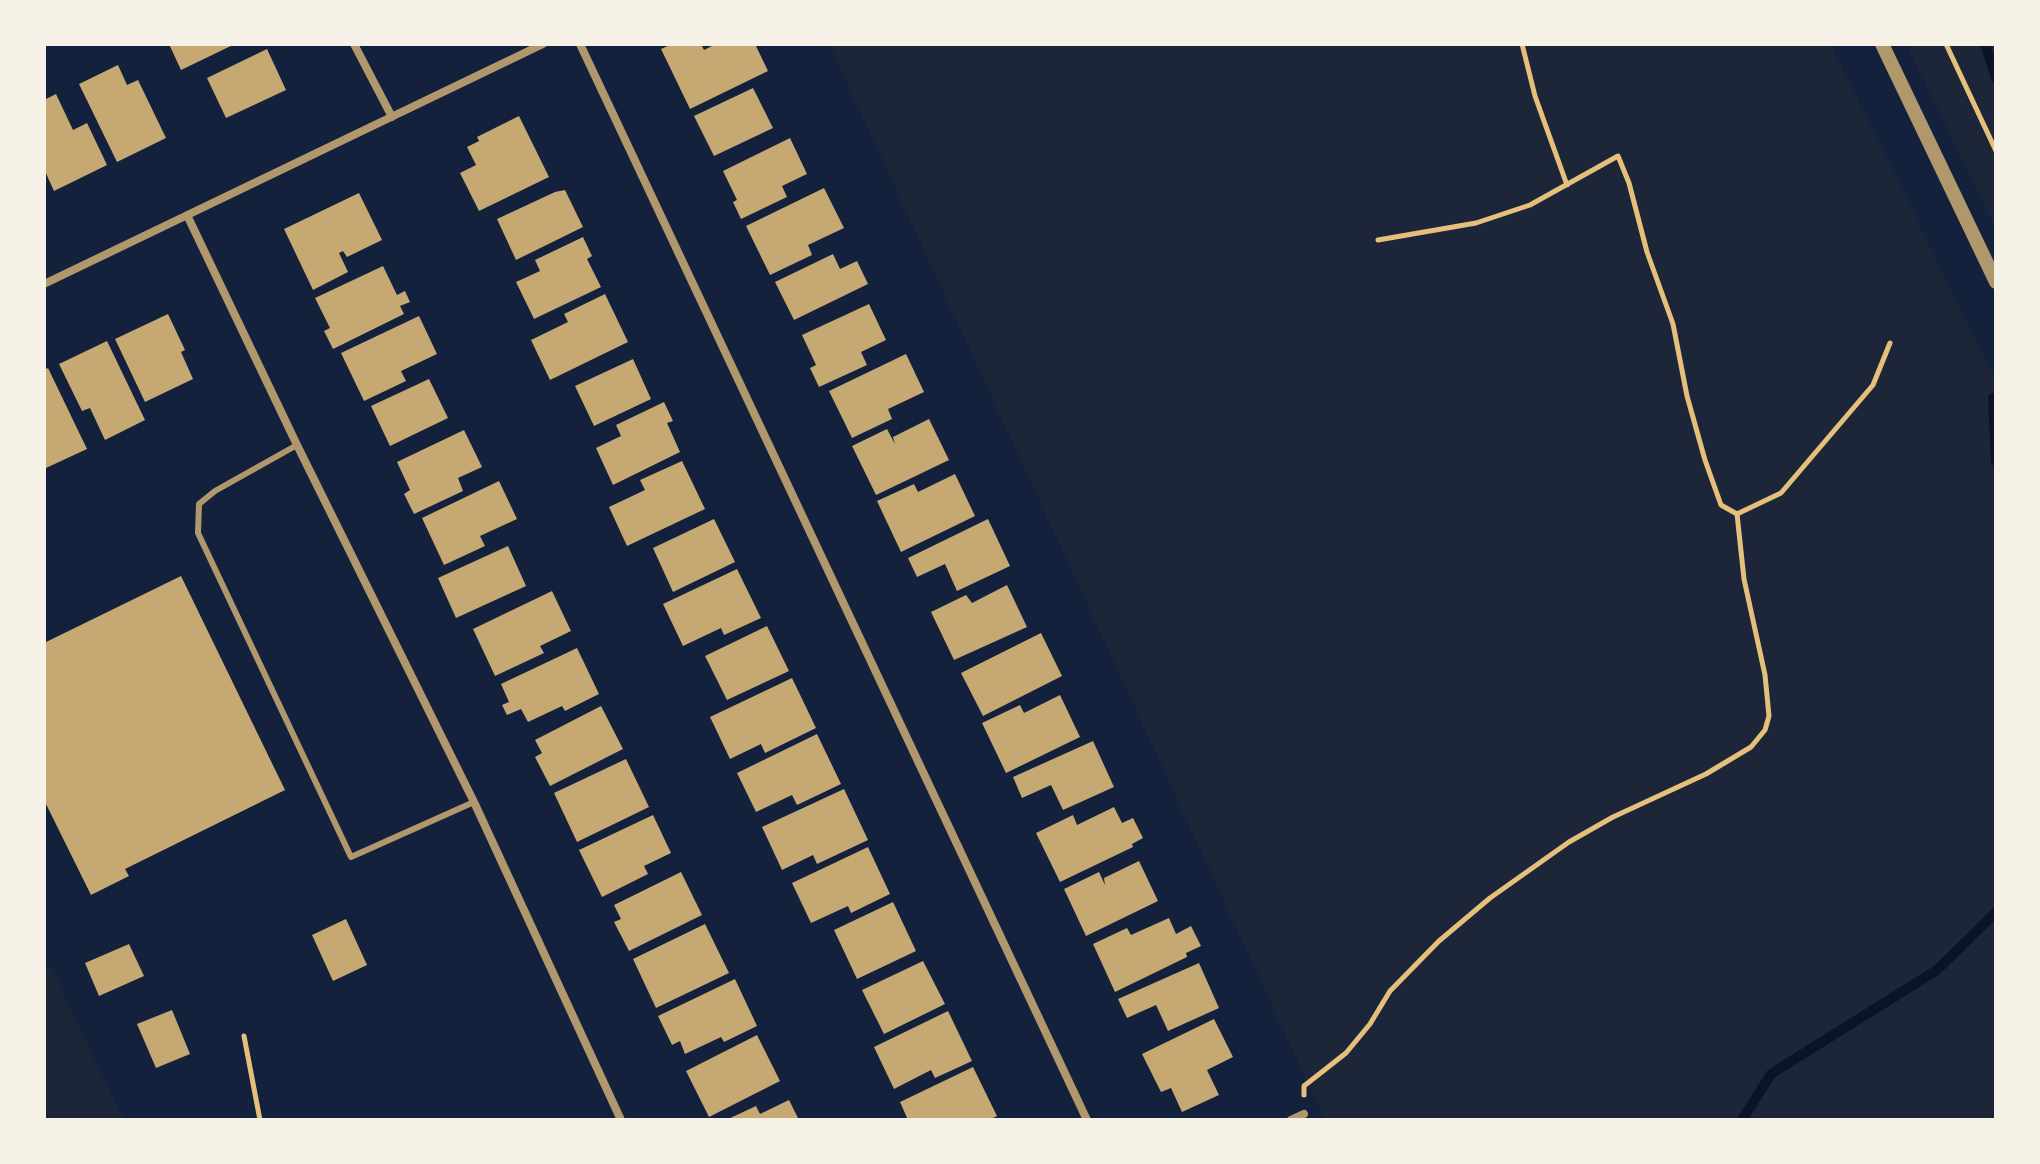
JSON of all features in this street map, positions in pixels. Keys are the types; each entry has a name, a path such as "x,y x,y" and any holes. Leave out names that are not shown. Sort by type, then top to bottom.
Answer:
{"street":[{"path":"354,44 392,117"},
{"path":"44,284 543,44"},
{"path":"580,44 1087,1120"},
{"path":"1882,44 1996,282"},
{"path":"187,215 474,802 621,1120"},
{"path":"1291,1120 1304,1114"}],"lane":[{"path":"297,445 215,491 199,504 198,533 351,857 474,802"}],"path":[{"path":"1522,44 1535,96 1567,185"},
{"path":"1946,44 1996,151"},
{"path":"1378,240 1476,223 1530,205 1618,156 1673,324 1687,396 1705,460 1721,505 1737,514"},
{"path":"1737,514 1781,493 1873,385 1890,343"},
{"path":"1304,1114 1304,1086 1346,1053 1370,1024 1390,991 1439,941 1490,898 1569,842 1613,817 1706,774 1751,747 1765,730 1769,716 1765,675 1744,579 1737,514"},
{"path":"244,1036 260,1120"}],"shaded area":[{"path":"829,44 1830,44 1996,380 1996,1120 1325,1120"},
{"path":"1906,44 1996,44 1996,230"},
{"path":"51,967 124,1120 44,1120 44,970"}],"building":[{"path":"169,44 235,44 181,70"},
{"path":"672,44 701,44 704,50 716,44 755,44 768,71 690,109 661,49"},
{"path":"267,49 286,90 226,118 207,78"},
{"path":"118,65 127,85 138,80 166,138 117,162 79,84"},
{"path":"753,88 773,128 714,156 694,116"},
{"path":"56,94 73,130 87,123 107,165 54,191 44,169 44,100"},
{"path":"519,116 549,177 479,211 460,173 476,165 467,147 479,141 477,137"},
{"path":"790,138 807,174 782,186 787,197 741,219 733,202 737,200 723,171"},
{"path":"824,188 844,228 808,245 812,255 770,275 746,226"},
{"path":"565,190 583,227 516,260 497,219"},
{"path":"359,193 382,240 347,257 343,251 339,253 348,272 313,290 284,229"},
{"path":"583,237 592,256 587,259 601,287 534,319 516,282 540,271 535,260"},
{"path":"833,254 840,269 857,261 868,284 794,320 775,282"},
{"path":"383,266 397,295 405,291 410,302 400,306 404,314 333,349 324,331 330,328 315,298"},
{"path":"605,294 628,342 550,380 531,340 568,322 564,314"},
{"path":"869,304 886,340 861,352 867,365 819,387 810,368 816,365 802,335"},
{"path":"168,314 185,350 181,352 193,379 145,402 115,339"},
{"path":"419,316 437,354 401,371 406,381 364,401 341,353"},
{"path":"107,341 145,420 105,440 90,408 82,411 59,364"},
{"path":"906,354 924,392 888,409 892,419 852,438 829,391"},
{"path":"633,359 651,399 594,426 575,386"},
{"path":"48,368 87,449 46,468 44,370"},
{"path":"429,379 448,418 390,446 371,406"},
{"path":"664,402 673,421 667,423 680,452 613,485 596,448 621,436 616,425"},
{"path":"929,419 949,460 876,495 852,446 887,429 895,444 893,437"},
{"path":"464,430 482,467 458,478 463,491 414,514 404,494 410,490 397,462"},
{"path":"682,461 705,509 627,546 609,507 645,490 640,480"},
{"path":"955,474 975,516 901,552 877,501 914,484 918,492"},
{"path":"499,481 517,519 480,536 485,546 444,565 422,518"},
{"path":"714,519 735,562 673,592 653,548"},
{"path":"988,519 1010,566 957,591 945,564 917,577 908,558"},
{"path":"508,546 526,586 456,618 438,578"},
{"path":"737,569 761,618 724,635 721,628 683,646 663,604"},
{"path":"181,576 285,790 125,869 129,876 91,895 44,800 44,643"},
{"path":"1007,585 1027,627 954,660 931,612 966,595 972,603"},
{"path":"552,591 571,631 540,646 544,653 495,676 473,629"},
{"path":"767,626 789,671 727,700 705,656"},
{"path":"1041,633 1062,676 983,716 961,673"},
{"path":"577,648 599,694 565,711 562,706 528,722 521,709 507,715 502,705 509,702 501,684"},
{"path":"792,678 816,728 765,753 761,744 730,759 710,717"},
{"path":"1060,695 1080,737 1006,773 982,723 1020,705 1024,713"},
{"path":"601,706 623,749 550,786 535,757 542,753 535,740"},
{"path":"817,734 841,784 797,805 792,795 756,812 737,773"},
{"path":"1093,741 1114,787 1063,810 1051,785 1022,798 1013,777"},
{"path":"626,759 649,807 577,842 554,793"},
{"path":"844,789 868,840 817,864 813,855 782,870 762,827"},
{"path":"1114,807 1122,823 1133,818 1143,838 1132,844 1133,847 1060,882 1036,833 1073,815 1077,825"},
{"path":"653,815 671,853 644,866 648,874 602,897 579,850"},
{"path":"868,847 890,894 851,913 848,906 811,923 792,883"},
{"path":"1139,861 1158,901 1086,936 1064,889 1099,872 1105,885 1104,878"},
{"path":"681,872 702,915 629,951 614,922 621,919 614,905"},
{"path":"893,902 916,951 857,979 834,930"},
{"path":"1169,918 1176,934 1191,926 1201,946 1186,953 1187,957 1115,992 1093,944 1127,928 1131,935"},
{"path":"346,919 367,965 333,981 312,935"},
{"path":"705,924 729,973 656,1008 633,959"},
{"path":"129,944 144,976 99,996 85,963"},
{"path":"923,961 945,1004 884,1034 862,990"},
{"path":"1199,963 1219,1008 1168,1031 1156,1005 1127,1018 1118,999"},
{"path":"735,979 757,1026 724,1042 721,1037 685,1054 680,1041 672,1045 658,1016"},
{"path":"172,1010 190,1054 156,1068 137,1024"},
{"path":"948,1011 972,1061 935,1078 931,1070 894,1089 874,1047"},
{"path":"1214,1019 1233,1057 1207,1070 1219,1095 1182,1112 1171,1088 1161,1092 1142,1054"},
{"path":"757,1035 780,1081 709,1117 686,1071"},
{"path":"973,1067 997,1116 989,1120 908,1120 900,1102"},
{"path":"789,1100 799,1120 726,1120 756,1106 760,1114"}],"waterway":[{"path":"1985,44 1996,78"},
{"path":"1993,398 1996,461"},
{"path":"1742,1120 1771,1074 1937,970 1996,912"}]}
